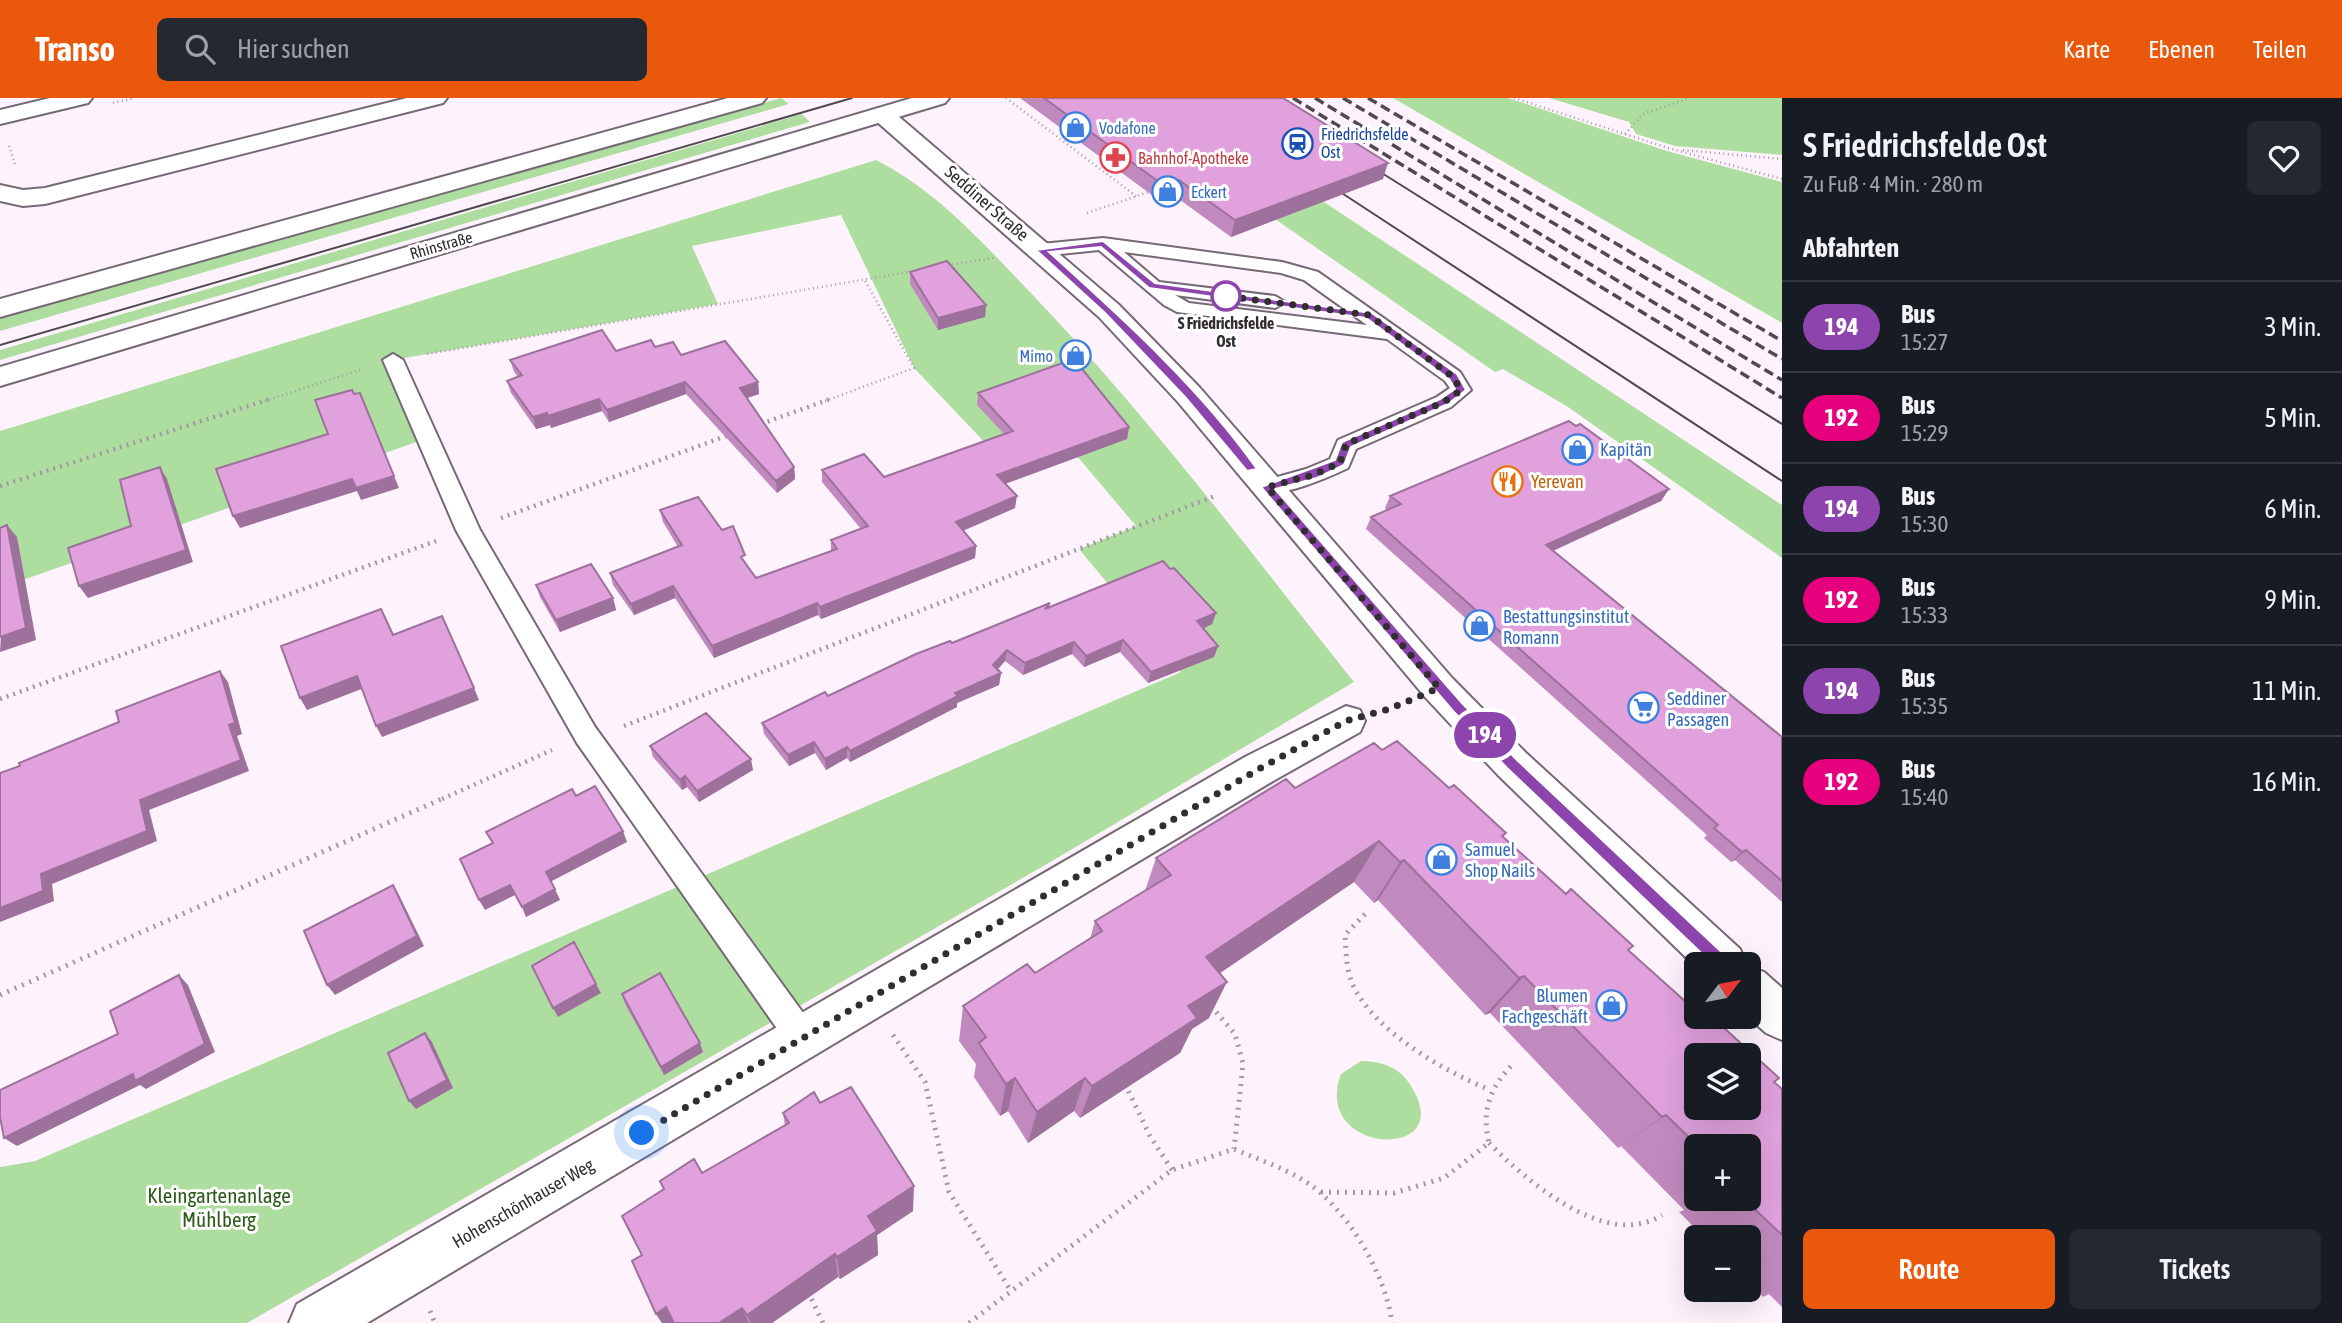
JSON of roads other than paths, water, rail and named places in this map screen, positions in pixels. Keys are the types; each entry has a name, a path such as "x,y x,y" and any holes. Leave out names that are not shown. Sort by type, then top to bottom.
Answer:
{"street":[{"path":"0,117 80,98"},
{"path":"0,193 23,198 45,196 435,98"},
{"path":"0,308 754,98"},
{"path":"862,98 883,115"},
{"name":"Rhinstraße","path":"0,377 937,98"},
{"name":"Seddiner Straße","path":"883,115 1109,311 1189,395 1448,698 1512,764 1711,952"},
{"name":"Hohenschönhauser Weg","path":"316,1323 1259,769 1346,721"},
{"path":"1761,999 1782,1018"}],"lane":[{"path":"1103,244 1171,301 1200,311 1393,334"},
{"path":"1041,250 1103,244 1282,268 1311,276 1340,294 1453,377 1461,390 1444,402 1346,444 1340,463 1313,475 1267,487"},
{"path":"1126,264 1340,294"},
{"path":"1152,286 1369,315"},
{"path":"393,360 468,530 586,735 803,1039"}],"tram line":[{"path":"0,345 852,98"},
{"path":"1369,165 1782,424"},
{"path":"1328,184 1782,481"}],"railway":[{"path":"1293,98 1782,398"},
{"path":"1315,98 1782,380"},
{"path":"1343,98 1782,359"},
{"path":"1368,98 1782,341"}],"place":[{"name":"Vodafone","path":"1076,128"},
{"name":"Friedrichsfelde Ost","path":"1298,143"},
{"name":"Bahnhof-Apotheke","path":"1115,158"},
{"name":"Eckert","path":"1168,192"},
{"name":"S Friedrichsfelde Ost","path":"1226,296"},
{"name":"Mimo","path":"1076,356"},
{"name":"Kapitän","path":"1577,449"},
{"name":"Yerevan","path":"1508,481"},
{"name":"Bestattungsinstitut Romann","path":"1480,626"},
{"name":"Seddiner Passagen","path":"1644,708"},
{"name":"Samuel Shop Nails","path":"1442,859"},
{"name":"Blumen Fachgeschäft","path":"1611,1005"}],"park label":[{"name":"Kleingartenanlage Mühlberg","path":"219,1207"}]}
